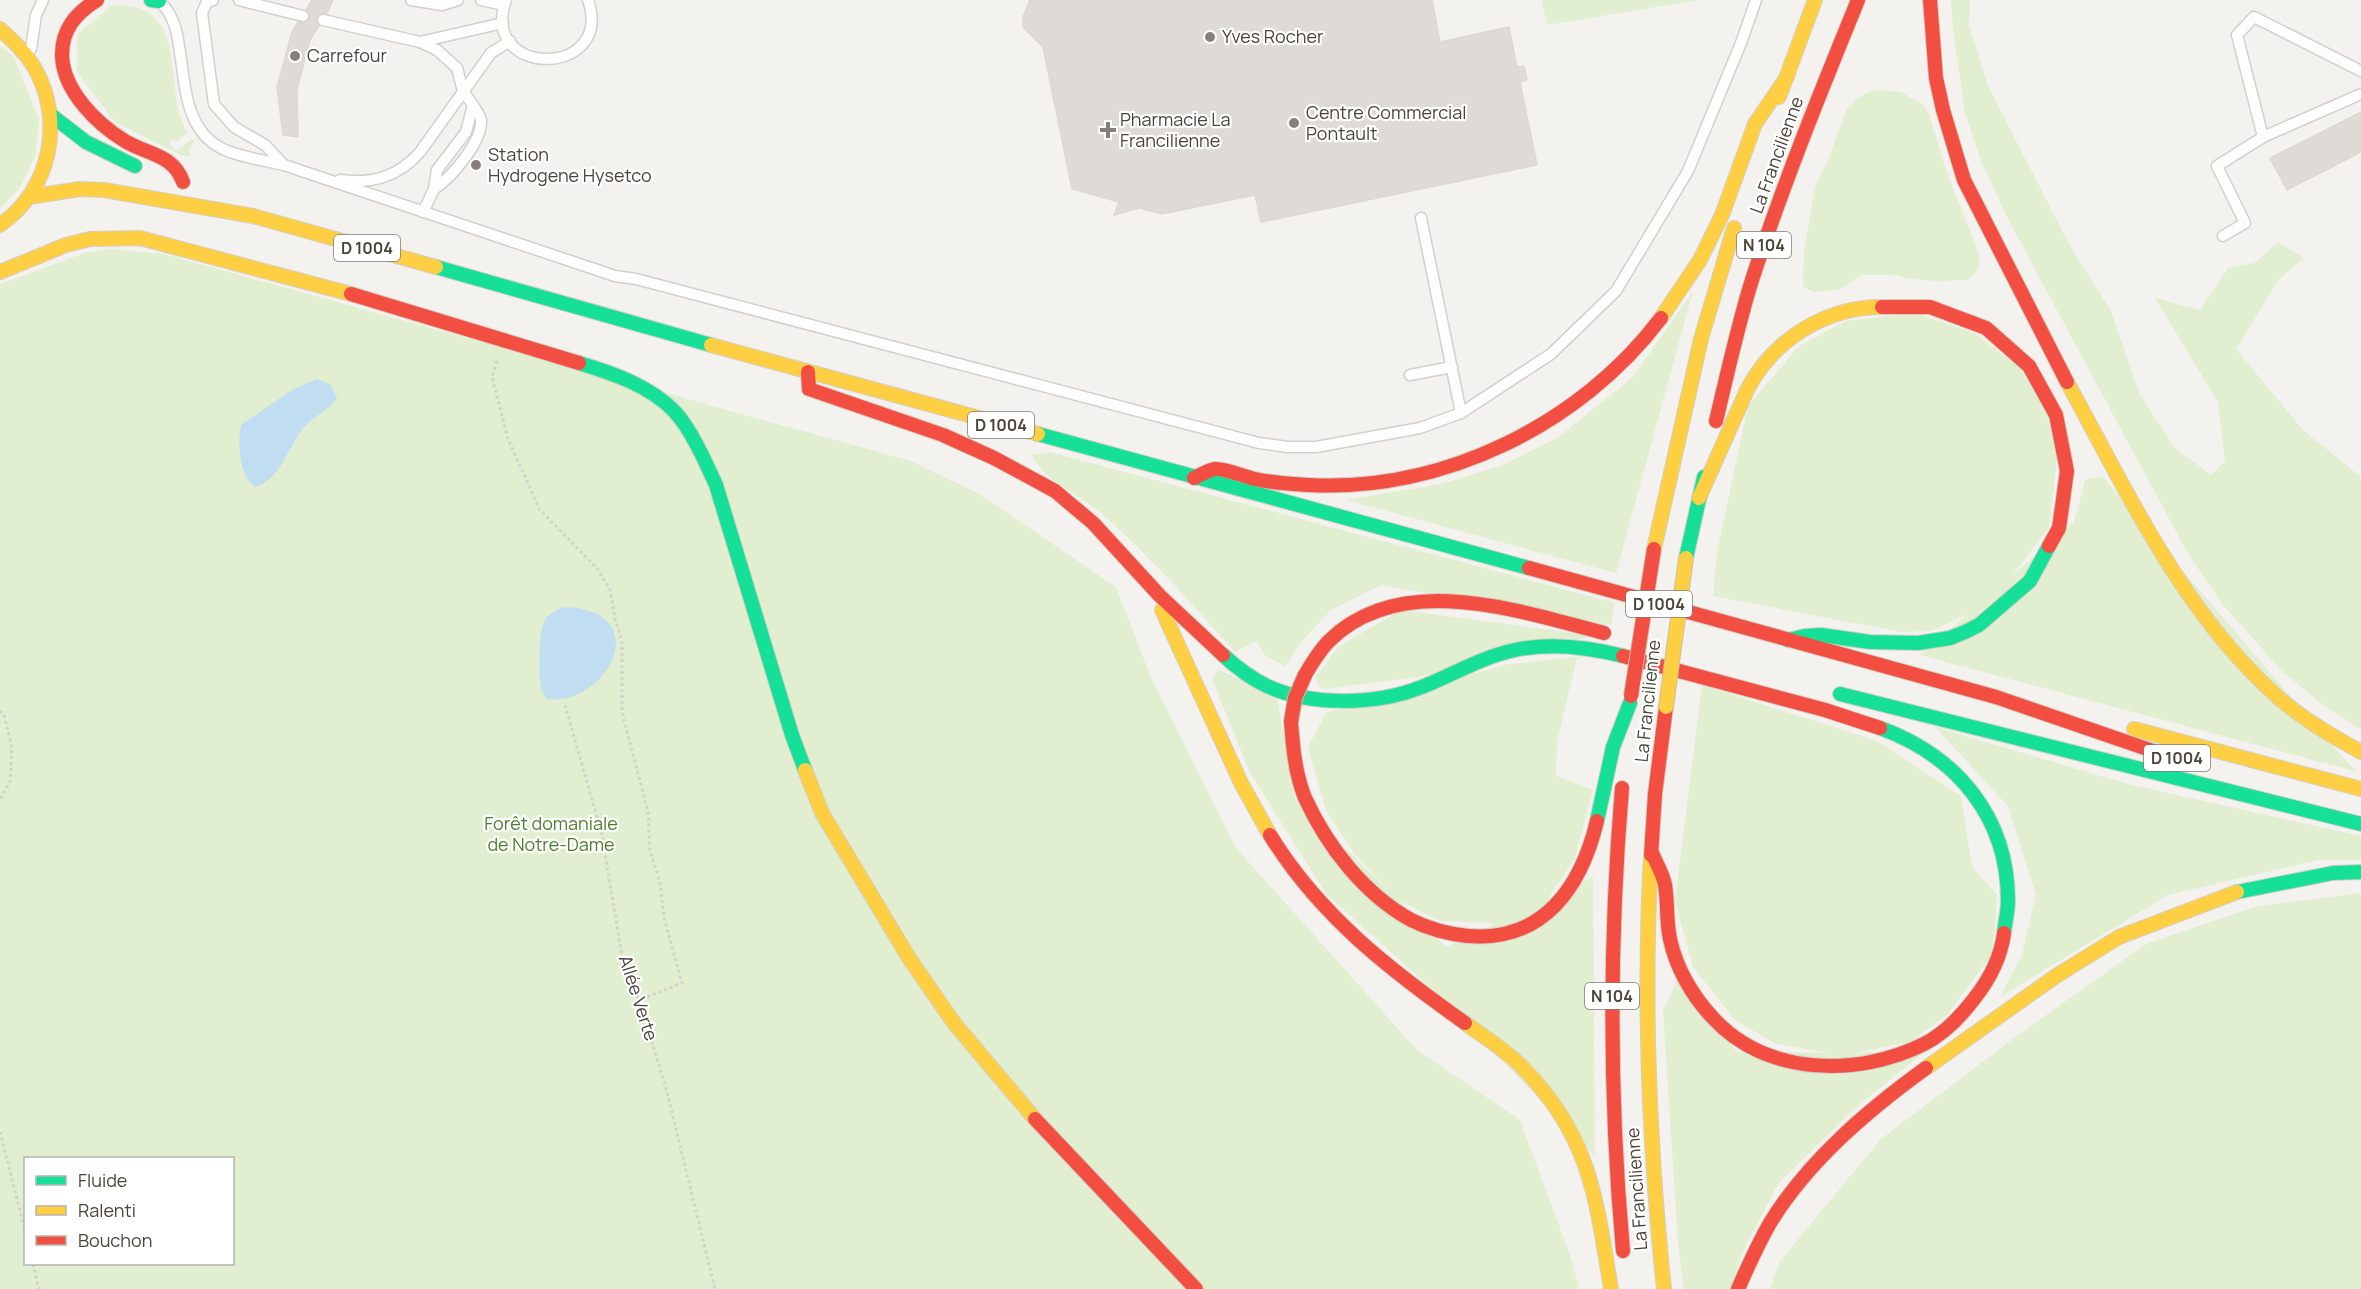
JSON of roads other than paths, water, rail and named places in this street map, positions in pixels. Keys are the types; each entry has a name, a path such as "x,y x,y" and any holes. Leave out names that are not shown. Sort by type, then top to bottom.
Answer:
{"main road":[{"path":"51,115 86,142 155,173 188,184 176,166 124,140 87,110 69,84 61,53 63,38 77,14 97,0"},
{"name":"La Francilienne","path":"1749,183 1815,0"},
{"name":"La Francilienne","path":"1664,1289 1654,1208 1648,1090 1648,956 1654,806 1675,628 1686,558 1731,354 1756,268 1785,182 1858,0"},
{"path":"1930,0 1936,78 1964,180 2054,358 2147,528 2174,574 2207,619 2240,658 2281,700 2329,734 2361,752"},
{"path":"0,29 13,39 30,58 44,85 51,115 48,158 40,178 29,197 0,225"},
{"path":"1194,478 1215,469 1258,480 1309,486 1367,484 1400,480 1431,472 1490,451 1537,428 1575,403 1611,374 1643,342 1673,302 1700,260 1722,215 1755,124 1787,77"},
{"name":"D 1004","path":"29,197 80,189 104,190 253,216 808,372 1996,697 2149,732 2361,789"},
{"name":"D 1004","path":"213,195 253,216"},
{"name":"La Francilienne","path":"1625,757 1631,700 1654,549 1701,339 1738,216"},
{"path":"0,272 66,245 90,239 140,238 334,289 599,369 650,392 675,412 703,456 716,485 792,735 822,813 840,845 909,958 954,1023 1042,1127 1196,1289"},
{"path":"1699,498 1730,431 1742,398 1763,364 1789,338 1807,326 1832,315 1886,303 1905,303 1955,313 1986,328 2015,349 2041,381 2060,425 2067,454 2069,479 2061,521 2048,555 2036,574 2020,591 1979,625 1958,635 1926,643 1894,644 1813,634 1788,640"},
{"path":"808,372 809,390 889,415 956,440 991,455 1054,490 1104,532 1149,584 1223,656 1244,673 1277,690 1340,701 1405,693 1492,656 1522,648 1570,645 1595,649 1815,708 1886,730 1915,743 1942,760 1961,778 1988,813 1996,833 2009,884 2009,905 2004,938 1994,968 1978,994 1960,1018 1930,1041 1900,1057 1861,1066 1818,1068 1779,1060 1742,1043 1727,1032 1702,1005 1685,979 1672,950 1665,907 1665,887 1653,855"},
{"path":"1149,584 1191,667 1253,807 1280,850 1310,890 1341,925 1388,968 1522,1066 1571,1130 1588,1174 1611,1289"},
{"path":"1631,700 1611,752 1593,839 1573,884 1548,912 1529,925 1500,936 1473,938 1447,935 1425,928 1406,918 1383,901 1346,864 1319,824 1292,756 1291,722 1295,698 1318,653 1332,638 1354,621 1385,607 1439,600 1499,608 1689,655"},
{"path":"1822,689 2361,824"},
{"name":"D 1004","path":"1996,697 2138,747 2171,756"},
{"name":"La Francilienne","path":"1623,779 1614,899 1612,996 1613,1091 1619,1212 1625,1267"},
{"path":"1738,1289 1750,1259 1771,1222 1821,1158 1862,1119 1904,1084 2056,976 2119,937 2241,890 2333,873 2361,872"}],"lane":[{"path":"30,58 36,15 43,0"},
{"path":"156,0 169,11 177,32 192,117 203,136 228,152 319,176 615,276 636,279 800,321 1259,443 1288,447 1316,447 1420,429 1461,413 1551,354 1616,291 1688,171 1741,43 1756,0"},
{"path":"213,0 207,2 202,13 214,104 234,128 265,145 284,165"},
{"path":"239,0 303,16"},
{"path":"411,0 442,5 458,0"},
{"path":"482,0 498,2 510,41 519,51 536,59 554,60 567,56 578,48 588,32 591,14 588,0"},
{"path":"2263,137 2237,34 2254,17 2361,71"},
{"path":"323,20 420,42 437,50 455,64 463,91 482,119 480,135 448,180 434,189 423,212"},
{"path":"420,42 503,23"},
{"path":"319,176 362,180 380,178 402,170 420,152 491,53 510,41"},
{"path":"2223,236 2246,223 2217,166 2263,137 2361,94"},
{"path":"1421,218 1461,413"},
{"path":"1410,375 1452,367"}],"water":[{"path":"317,379 331,385 337,398 305,426 272,476 255,487 242,467 241,425 292,390"},
{"path":"564,607 593,612 609,624 616,640 613,657 604,674 588,688 569,697 547,699 542,691 540,678 542,629 549,615"}],"place":[{"name":"Yves Rocher","path":"1210,37"},
{"name":"Carrefour","path":"295,56"},
{"name":"Centre Commercial Pontault","path":"1294,123"},
{"name":"Pharmacie La Francilienne","path":"1108,130"},
{"name":"Station Hydrogene Hysetco","path":"476,165"}],"park label":[{"name":"Forêt domaniale de Notre-Dame","path":"551,834"}]}
